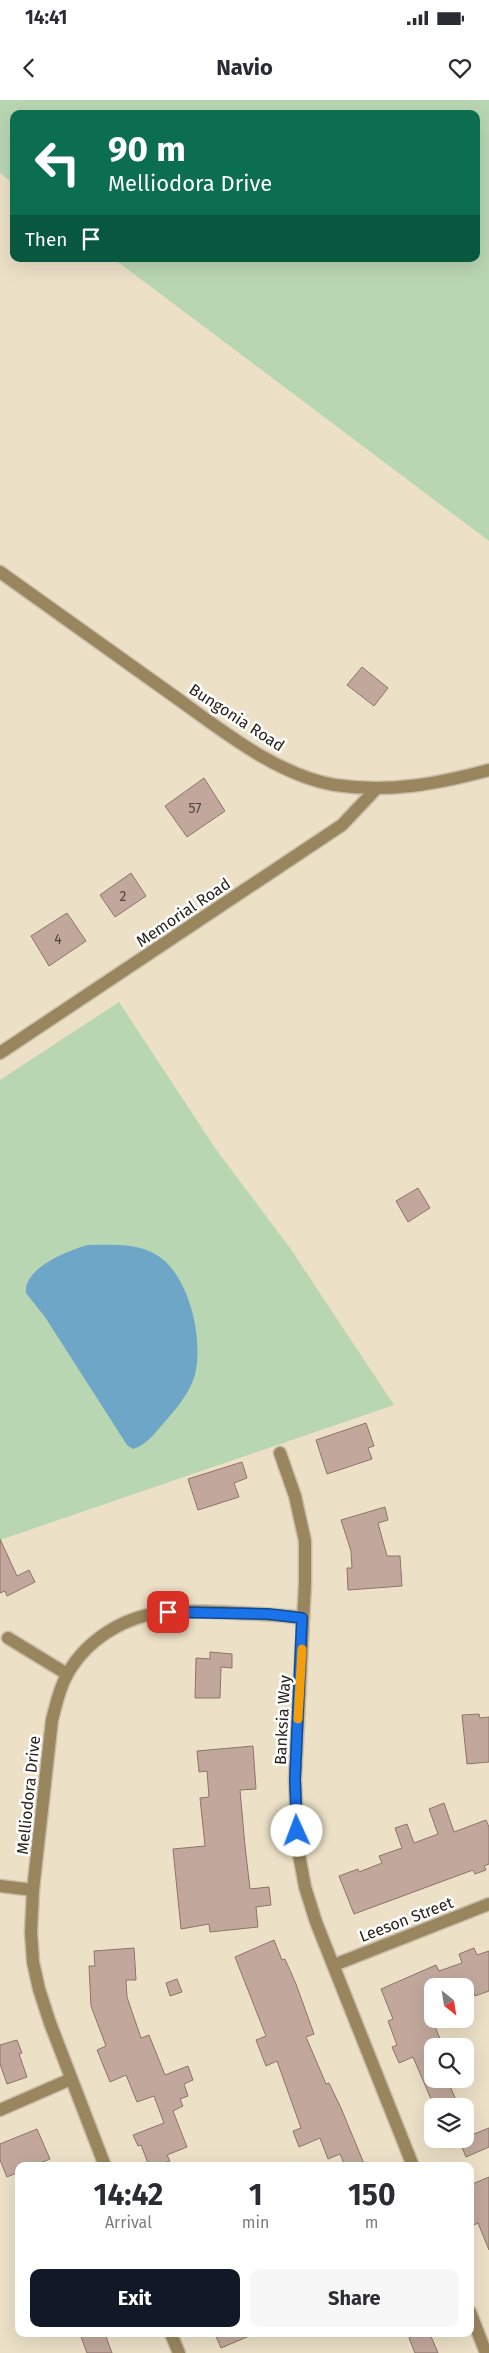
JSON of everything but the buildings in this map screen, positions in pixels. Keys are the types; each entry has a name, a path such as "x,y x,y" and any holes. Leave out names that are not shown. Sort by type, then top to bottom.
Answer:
{"street":[{"name":"Bungonia Road","path":"0,572 236,739 269,759 301,775 334,785 376,789 412,788 447,782 489,770"},
{"name":"Memorial Road","path":"0,1053 342,825 376,789"},
{"name":"Banksia Way","path":"280,1453 295,1496 305,1541 295,1779 298,1849 305,1887 316,1922 410,2162"},
{"name":"Melliodora Drive","path":"103,2162 38,1989 33,1962 31,1932 33,1890 52,1720 59,1694 67,1674 94,1641 120,1625 142,1616 168,1612 193,1612 302,1618"},
{"path":"8,1638 67,1674"},
{"path":"0,1886 33,1890"},
{"name":"Leeson Street","path":"334,1965 489,1904"},
{"path":"0,2110 71,2079"},
{"path":"474,2322 486,2353"},
{"path":"172,2337 179,2353"}],"green space":[{"path":"0,100 489,100 489,541 118,262 480,262 480,110 10,110 10,181 0,173"},
{"path":"119,1002 215,1148 290,1248 394,1405 0,1540 0,1080"}],"water":[{"path":"88,1245 140,1248 148,1250 167,1263 186,1292 196,1328 197,1363 194,1378 188,1391 156,1432 146,1442 133,1449 127,1445 45,1317 26,1293 27,1284 39,1268 59,1256"}],"slow traffic":[{"path":"298,1719 302,1649"}],"route":[{"path":"168,1612 268,1614 302,1618 295,1779 297,1831"}]}
